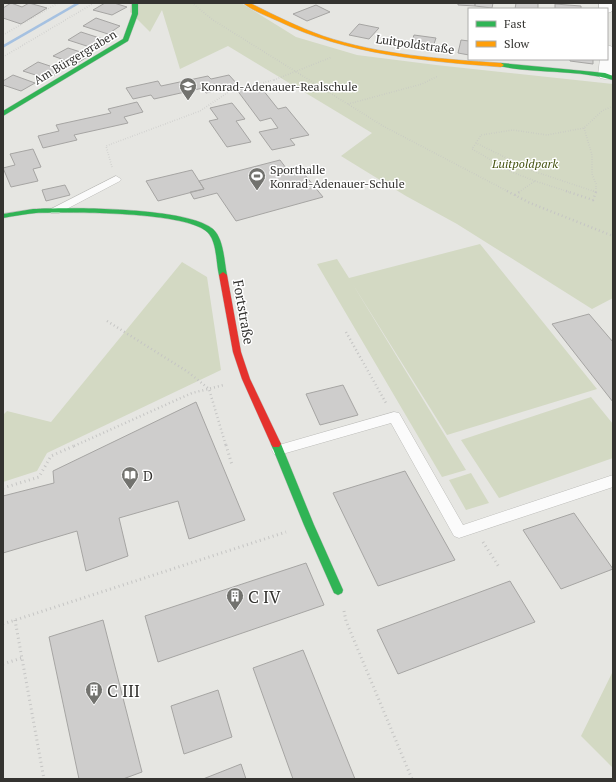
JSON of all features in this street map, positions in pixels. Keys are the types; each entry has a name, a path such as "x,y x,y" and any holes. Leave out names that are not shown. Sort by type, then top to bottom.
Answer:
{"street":[{"name":"Am Bürgergraben","path":"3,114 126,40 135,14 134,3"},
{"name":"Luitpoldstraße","path":"246,3 283,22 311,34 375,51 436,60 559,69 609,76"},
{"path":"607,60 609,76"},
{"name":"Fortstraße","path":"3,216 55,211 86,211 176,217 196,222 211,231 217,245 237,352 246,379 279,450 309,525 338,590"}],"lane":[{"path":"55,211 116,180"},
{"path":"279,450 394,416 459,532 613,481"}],"path":[{"path":"3,35 58,3"},
{"path":"3,57 94,3"},
{"path":"192,3 213,20 383,126 530,203 613,236"},
{"path":"116,180 106,146 200,111 230,91 274,80 332,58"},
{"path":"347,104 422,84"},
{"path":"584,128 592,155 592,174 596,184 596,192 593,200 512,172 472,149 481,135 513,130 547,135 584,128 602,111 613,106"},
{"path":"476,143 533,171 596,192"},
{"path":"514,195 535,181"},
{"path":"107,321 188,372 209,389 232,465"},
{"path":"346,332 394,416"},
{"path":"3,488 39,477 51,456 192,393 209,389"},
{"path":"3,624 309,525"},
{"path":"474,527 499,567"},
{"path":"338,590 346,621 412,779"},
{"path":"15,620 44,779"},
{"path":"3,664 22,658"}],"green space":[{"name":"Luitpoldpark","path":"131,3 241,3 296,37 357,55 613,84 613,298 592,309 457,224 406,196 341,156 372,133 228,46 180,69 162,10 150,32 130,12"},
{"path":"480,244 597,389 447,435 352,283 466,470 442,477 317,264 337,259 349,278"},
{"path":"182,262 207,277 221,370 47,453 37,471 3,482 3,415 7,411 51,422"},
{"path":"591,397 613,424 613,458 499,498 461,440"},
{"path":"471,473 489,503 466,510 449,480"},
{"path":"613,671 613,768 581,736"}],"building":[{"path":"11,3 22,7 29,3 47,8 21,24 3,18 3,8"},
{"path":"105,3 114,3 127,7 112,15 93,10"},
{"path":"458,3 475,3 475,6 458,5"},
{"path":"475,3 493,3 492,8 475,6"},
{"path":"516,3 538,3 538,8 515,8"},
{"path":"555,4 581,6 581,8 555,8"},
{"path":"316,5 330,12 307,21 293,14"},
{"path":"96,18 120,26 108,34 83,26"},
{"path":"359,24 379,28 369,39 349,35"},
{"path":"81,32 109,41 96,49 68,40"},
{"path":"414,35 436,38 432,50 410,48"},
{"path":"461,40 468,41 468,55 458,53"},
{"path":"68,48 90,55 76,64 53,56"},
{"path":"593,60 593,64 570,61"},
{"path":"38,62 62,70 48,79 23,71"},
{"path":"13,75 35,83 21,91 3,85 3,81"},
{"path":"229,75 238,85 206,93 203,88 154,99 151,95 133,99 126,88 158,81 161,86 208,76 211,79"},
{"path":"259,85 278,109 286,107 309,135 290,139 295,145 272,150 259,132 278,128 271,118 260,121 237,90"},
{"path":"137,102 143,112 124,117 128,123 74,135 77,140 43,148 38,136 59,131 56,125 111,113 108,109"},
{"path":"232,103 245,119 236,121 251,142 227,147 209,121 218,119 210,108"},
{"path":"33,149 41,167 33,169 38,181 11,187 3,168 15,165 10,154"},
{"name":"Sporthalle Konrad-Adenauer-Schule","path":"280,160 289,172 300,169 323,197 236,221 217,193 194,199 190,192 204,189 199,181"},
{"path":"192,170 204,189 158,201 146,181"},
{"path":"65,185 70,195 46,201 42,190"},
{"path":"589,314 613,342 613,402 552,324"},
{"path":"343,385 358,415 320,425 306,394"},
{"name":"D","path":"196,402 245,520 189,539 178,501 119,518 128,556 86,571 77,531 3,553 3,496 54,483 53,471"},
{"path":"405,471 455,560 378,586 333,493"},
{"path":"574,513 613,569 561,589 523,530"},
{"name":"C IV","path":"306,563 324,605 158,662 145,616"},
{"path":"510,581 535,622 398,674 377,630"},
{"name":"C III","path":"103,620 142,772 123,779 79,779 49,637"},
{"path":"303,650 355,779 293,779 253,668"},
{"path":"218,690 232,737 184,754 171,706"},
{"path":"241,764 246,779 203,779"}],"waterway":[{"path":"3,47 79,3"}],"traffic: fast":[{"path":"3,114 126,40 135,14 135,3"},
{"path":"501,65 583,72 605,75 613,78"},
{"path":"3,216 38,211 104,211 158,215 200,224 211,231 214,235 218,246 223,275"},
{"path":"276,444 309,525 338,590"}],"traffic: slow":[{"path":"246,3 297,28 351,46 372,51 415,57 501,65"}],"traffic: jam":[{"path":"223,275 237,352 246,379 276,444"}],"place":[{"name":"Konrad-Adenauer-Realschule","path":"188,101"},
{"name":"Sporthalle Konrad-Adenauer-Schule","path":"257,191"},
{"name":"D","path":"130,490"},
{"name":"C IV","path":"235,611"},
{"name":"C III","path":"94,705"}]}
